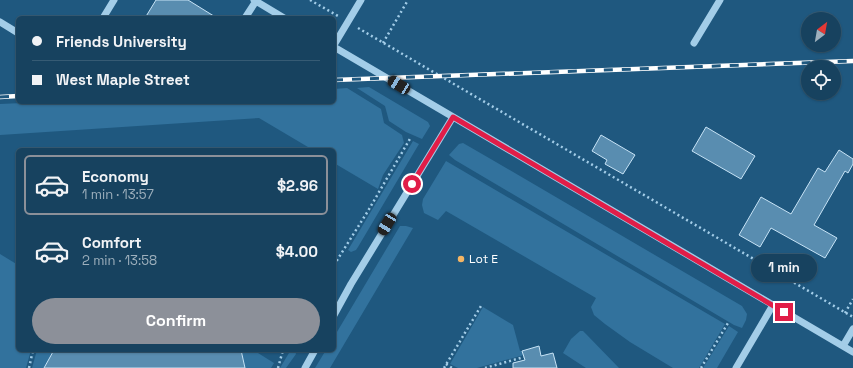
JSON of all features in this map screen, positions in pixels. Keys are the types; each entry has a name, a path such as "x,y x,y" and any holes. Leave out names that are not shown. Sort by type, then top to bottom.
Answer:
{"street":[{"path":"104,16 114,0"},
{"path":"336,43 361,0"},
{"path":"694,43 720,0"},
{"path":"246,16 255,1 281,16"},
{"path":"0,22 16,32"},
{"path":"336,47 853,352"},
{"path":"336,311 351,284 453,117"},
{"path":"736,368 772,305"},
{"path":"843,346 853,329"},
{"path":"305,368 314,352"}],"path":[{"path":"310,0 853,317"},
{"path":"317,4 319,0"},
{"path":"383,43 408,0"},
{"path":"336,262 368,211 411,137"},
{"path":"845,313 853,299"},
{"path":"444,368 481,306"},
{"path":"701,368 728,323"},
{"path":"29,368 33,352"},
{"path":"278,368 282,352"},
{"path":"485,368 524,357"},
{"path":"446,364 452,368"}],"shaded area":[{"path":"369,87 428,122 430,126 422,139 406,132 389,121 385,106 357,88"},
{"path":"347,88 381,109 384,123 402,135 404,143 383,175 378,189 336,164 336,148 310,148 259,118 0,135 0,104 336,104 336,89"},
{"path":"413,141 419,144 358,247 356,250 351,252 348,250"},
{"path":"463,143 742,306 747,314 742,328 734,325 455,160 449,155 459,144"},
{"path":"446,161 725,324 699,368 673,368 630,342 594,315 591,307 596,298 446,211 438,220 424,213 422,205 423,199"},
{"path":"400,226 413,228 330,368 315,368 325,352 336,352 336,334"},
{"path":"0,254 16,264 16,352 30,352 26,368 0,368"},
{"path":"483,307 513,325 520,351 522,351 524,355 477,368 458,368 450,364"},
{"path":"729,326 738,332 717,368 703,368"},
{"path":"580,331 583,331 619,368 586,368 563,353 571,339"},
{"path":"36,352 53,352 44,368 32,368"},
{"path":"242,352 256,352 274,363 271,368 241,368 244,362"},
{"path":"296,352 296,354 286,368 280,368 289,353"}],"building":[{"path":"156,0 188,0 214,16 146,16"},
{"path":"706,127 755,156 741,179 692,151"},
{"path":"601,135 635,155 623,174 605,164 607,160 592,151"},
{"path":"839,150 853,159 853,164 848,173 845,171 814,225 837,238 825,258 771,228 760,247 739,235 761,197 791,214 818,168 825,172"},
{"path":"539,346 541,356 553,353 557,368 513,368 513,363 525,360 522,351"},
{"path":"53,352 241,352 245,368 44,368"}],"railway":[{"path":"336,80 853,61"},
{"path":"0,97 16,96"}],"place":[{"name":"Lot E","path":"461,259"}],"route":[{"path":"412,184 453,117 784,312"}]}
